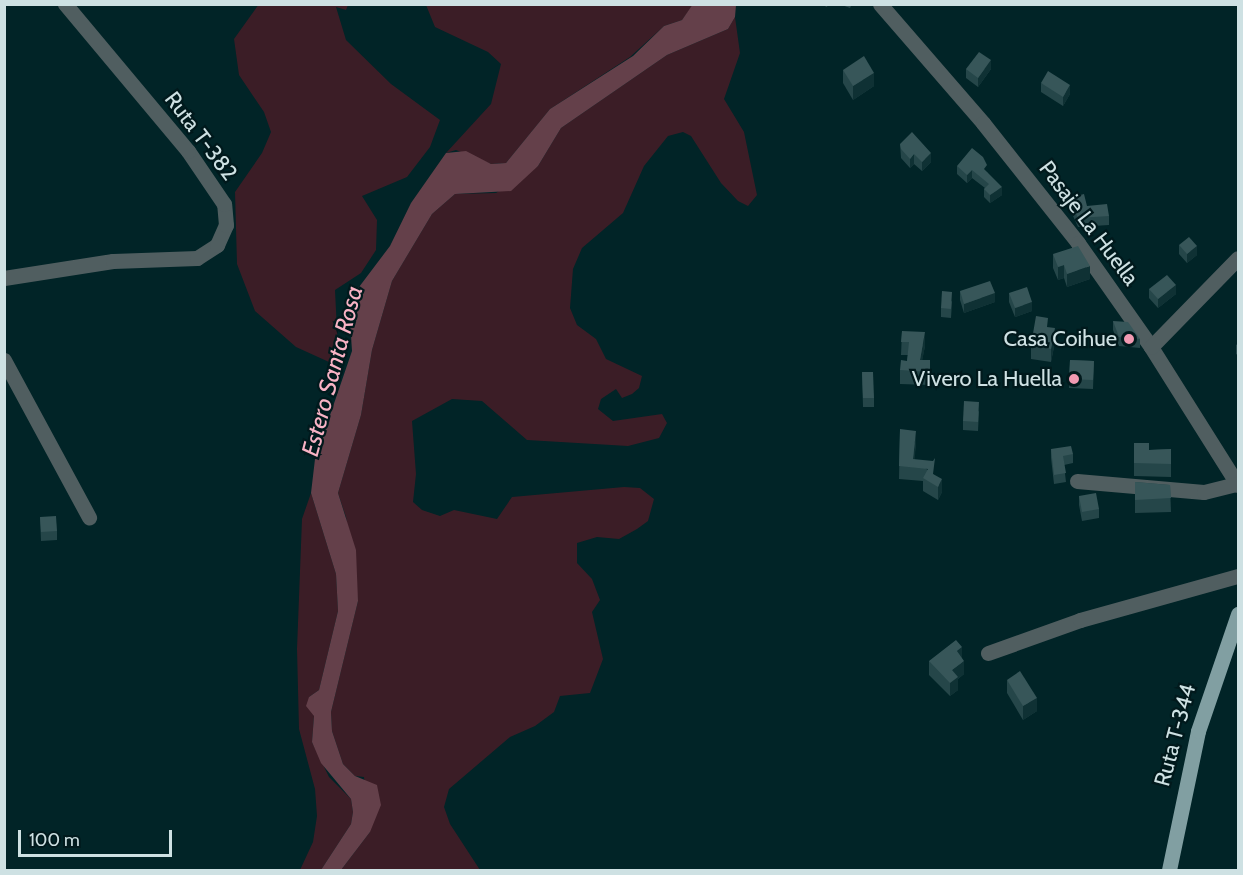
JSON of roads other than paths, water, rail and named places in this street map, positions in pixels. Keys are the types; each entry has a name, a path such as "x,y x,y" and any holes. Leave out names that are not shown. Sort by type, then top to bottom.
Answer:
{"main road":[{"name":"Ruta T-344","path":"1168,870 1197,731 1239,614"}],"street":[{"name":"Ruta T-382","path":"4,278 113,261 197,258 217,245 226,225 224,204 188,151 65,4"},
{"name":"Pasaje La Huella","path":"880,4 1031,182 1151,347 1238,485"},
{"path":"1151,347 1239,258"},
{"path":"4,360 89,517"},
{"path":"1077,481 1204,492 1238,485"},
{"path":"988,653 1080,620 1239,576"}],"place":[{"name":"Casa Coihue","path":"1129,339"},
{"name":"Vivero La Huella","path":"1074,379"}],"water label":[{"name":"Estero Santa Rosa","path":"332,371"}]}
